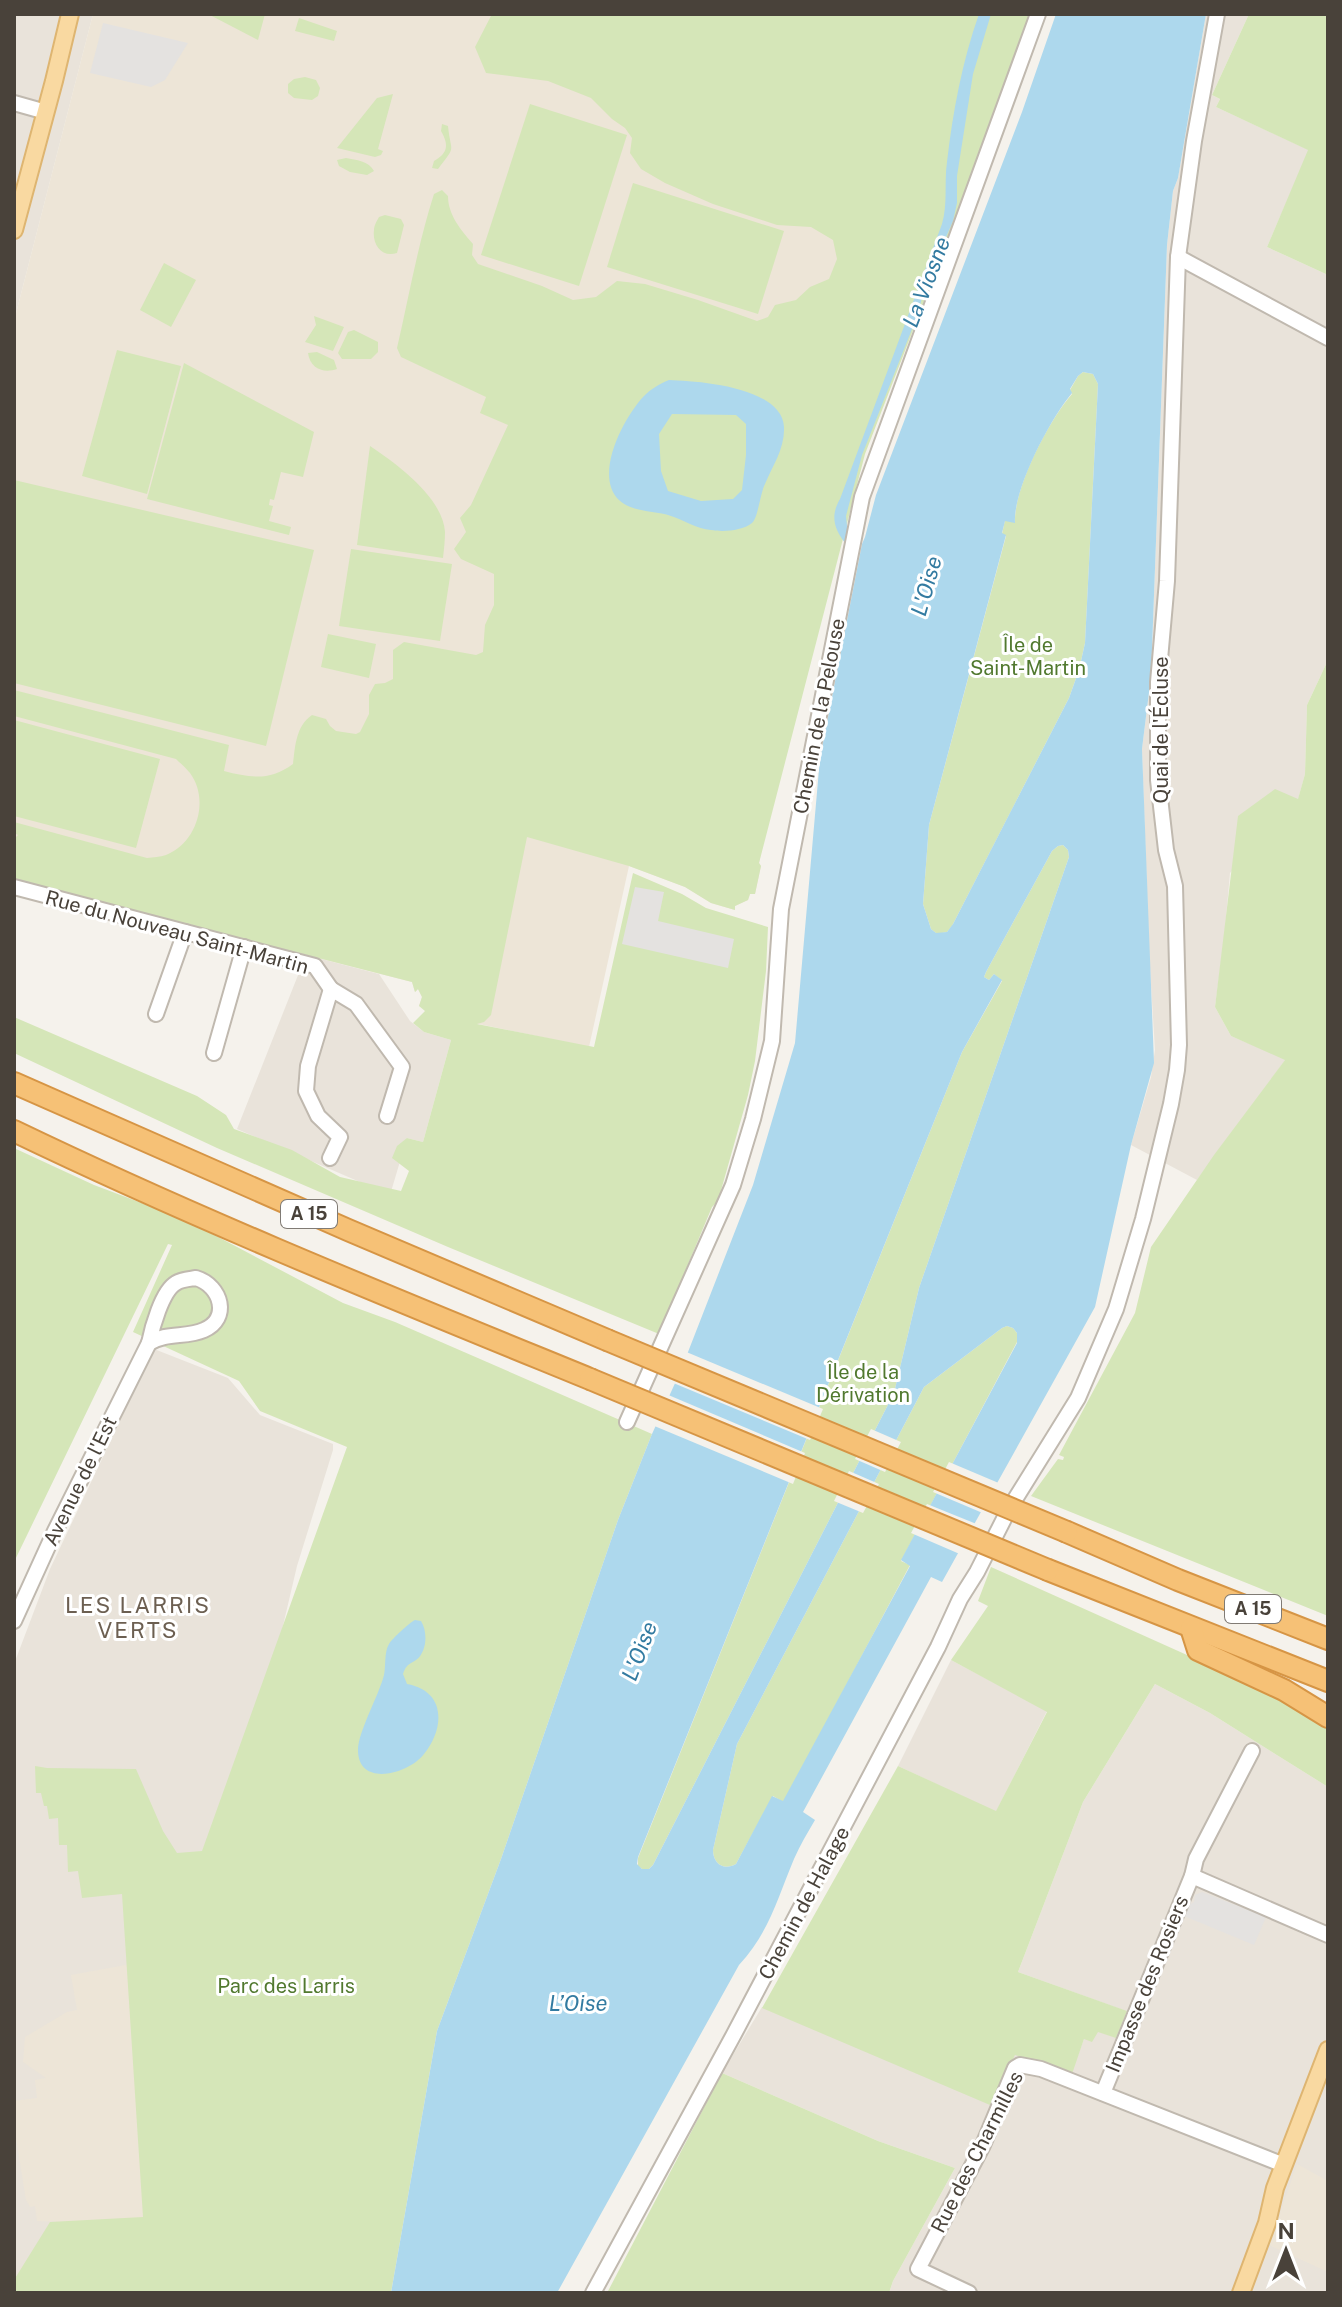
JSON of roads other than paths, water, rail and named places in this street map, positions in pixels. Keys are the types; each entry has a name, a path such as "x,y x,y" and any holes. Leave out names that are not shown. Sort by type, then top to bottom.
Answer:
{"highway":[{"name":"A 15","path":"14,1083 607,1340 1178,1580 1328,1639"},
{"name":"A 15","path":"14,1131 319,1268 1048,1570 1328,1681"},
{"path":"1191,1628 1198,1650 1284,1690 1328,1717"}],"main road":[{"path":"14,230 70,14"},
{"path":"1241,2293 1267,2223 1275,2188 1328,2050"}],"street":[{"name":"Chemin de la Pelouse","path":"627,1422 733,1185 753,1119 772,1041 781,909 862,497 1038,14"},
{"name":"Quai de l'Écluse","path":"1009,1509 1078,1398 1116,1309 1143,1219 1177,1070 1176,904 1158,780 1158,682 1167,581 1178,257 1194,141 1217,14"},
{"path":"14,103 46,112"},
{"path":"1178,257 1328,338"},
{"name":"Rue du Nouveau Saint-Martin","path":"14,887 315,966 331,989 356,1004 402,1067 387,1116"},
{"path":"156,1014 185,932"},
{"path":"214,1053 244,947"},
{"path":"330,1158 340,1137 318,1116 306,1091 308,1066 331,989"},
{"name":"Avenue de l'Est","path":"14,1621 55,1531 149,1343 155,1320 173,1285 196,1278 216,1290 219,1311 210,1327 199,1332 160,1337 149,1343"},
{"name":"Chemin de Halage","path":"593,2293 733,2036 1009,1509"},
{"name":"Impasse des Rosiers","path":"1103,2093 1192,1876 1196,1859 1252,1751"},
{"name":"Impasse des Rosiers","path":"1192,1876 1328,1935"},
{"name":"Rue des Charmilles","path":"969,2293 918,2269 983,2145 1015,2068 1025,2064 1033,2066 1284,2165"}],"water":[{"name":"La Viosne","path":"979,14 991,14 973,74 953,221 925,285 918,314 862,455 846,516 847,526 853,531 846,544 836,528 835,511 942,224 955,105"},
{"path":"1056,14 1206,14 1178,178 1173,191 1167,245 1151,676 1142,749 1154,1063 1131,1145 1095,1307 942,1582 931,1577 803,1812 815,1820 796,1854 765,1927 739,1965 557,2293 391,2293 437,2031 501,1859 618,1520 753,1185 795,1043 820,758 862,544 876,495 1022,112","holes":["1083,372 1093,374 1098,384 1085,643 1079,670 1069,698 953,924 947,932 936,933 931,929 923,904 929,825 1006,535 1002,533 1005,521 1015,523 1020,492 1034,455 1072,393 1070,389","1063,845 1069,857 919,1288 894,1393 653,1865 642,1869 637,1864 638,1857 962,1052 1002,980 994,974 989,980 984,977 986,972 1052,851","1002,1328 1013,1328 1017,1333 1017,1343 901,1560 910,1566 783,1801 772,1796 736,1864 727,1867 720,1865 713,1850 737,1744 924,1387"]},
{"path":"669,380 737,389 769,403 780,414 784,427 783,442 763,488 756,516 748,526 727,531 701,528 671,516 631,507 619,500 612,489 610,462 620,432 644,396","holes":["672,414 736,415 746,424 742,490 733,499 701,501 668,491 661,471 659,434"]},
{"path":"415,1620 421,1621 423,1626 424,1647 403,1674 407,1684 420,1688 435,1702 438,1712 436,1733 417,1761 397,1772 375,1773 360,1762 359,1742 384,1675 387,1647"}],"district":[{"name":"LES LARRIS VERTS","path":"138,1618"}],"water label":[{"name":"L'Oise","path":"926,586"},
{"name":"L'Oise","path":"639,1651"},
{"name":"L’Oise","path":"578,2003"}],"park label":[{"name":"Île de Saint-Martin","path":"1028,656"},
{"name":"Île de la Dérivation","path":"863,1384"},
{"name":"Parc des Larris","path":"286,1986"}]}
